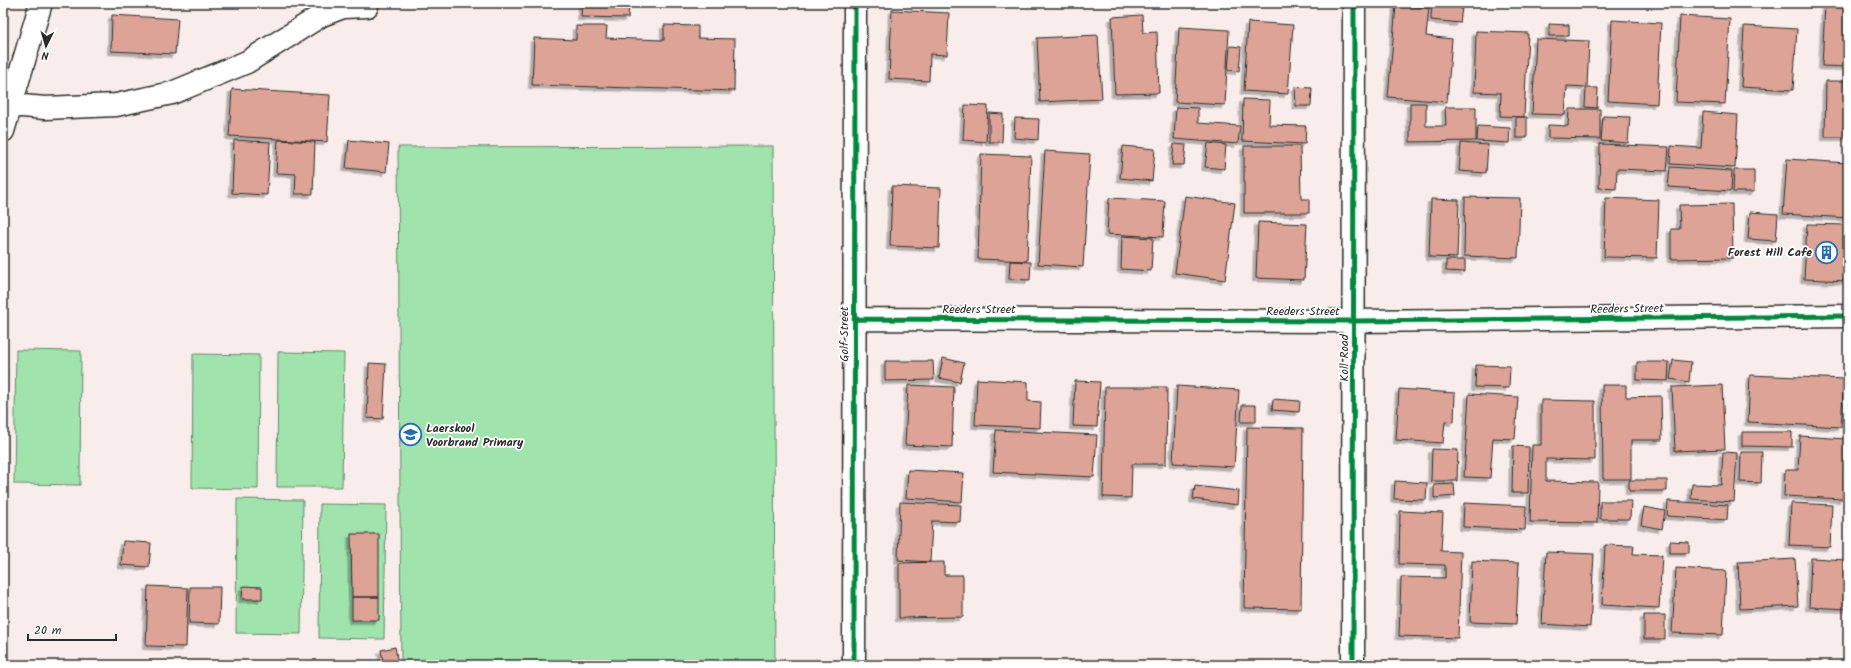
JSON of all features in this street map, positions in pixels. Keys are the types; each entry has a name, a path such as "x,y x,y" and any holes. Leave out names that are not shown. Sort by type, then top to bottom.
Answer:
{"street":[{"path":"3,131 41,3"},
{"name":"Golf Street","path":"854,665 855,3"},
{"name":"Koll Road","path":"1353,665 1354,3"},
{"path":"11,105 45,108 116,105 172,93 247,62 322,15 343,7 367,6"},
{"name":"Reeders Street","path":"854,319 1354,321 1848,316"}],"green space":[{"path":"773,146 775,665 401,665 398,147"},
{"path":"16,350 81,351 80,485 14,484"},
{"path":"278,352 344,353 342,487 277,487"},
{"path":"193,354 259,355 258,489 192,488"},
{"path":"237,499 303,500 301,634 236,633"},
{"path":"320,504 386,505 384,639 319,638"}],"building":[{"path":"582,3 629,3 628,18 581,17"},
{"path":"1396,5 1429,8 1426,36 1452,39 1447,102 1388,97"},
{"path":"1432,5 1462,8 1460,23 1431,20"},
{"path":"1825,5 1848,7 1848,67 1822,66"},
{"path":"892,10 949,13 947,55 930,54 929,81 889,79"},
{"path":"112,15 178,19 175,54 111,51"},
{"path":"1142,15 1143,33 1157,32 1159,93 1115,94 1112,17"},
{"path":"1680,16 1730,19 1725,104 1676,102"},
{"path":"1612,20 1661,23 1657,104 1608,101"},
{"path":"1248,22 1293,25 1288,94 1244,91"},
{"path":"1549,24 1569,25 1569,36 1549,36"},
{"path":"664,25 698,26 698,38 735,39 734,91 532,85 534,38 576,40 576,26 607,26 606,38 664,40"},
{"path":"1744,26 1797,29 1793,90 1741,87"},
{"path":"1179,27 1229,30 1225,105 1175,102"},
{"path":"1476,31 1528,33 1524,117 1500,116 1501,93 1474,92"},
{"path":"1098,35 1102,99 1040,102 1037,38"},
{"path":"1536,39 1589,41 1587,87 1567,86 1565,115 1532,114"},
{"path":"1230,46 1241,47 1239,71 1228,70"},
{"path":"1826,81 1848,81 1848,137 1825,137"},
{"path":"1295,87 1312,88 1311,106 1296,106"},
{"path":"1586,88 1598,88 1597,108 1585,107"},
{"path":"232,89 330,95 327,142 229,136"},
{"path":"1243,99 1270,100 1269,125 1306,126 1305,144 1242,141"},
{"path":"1410,103 1426,103 1426,126 1446,126 1445,107 1476,107 1476,141 1410,142"},
{"path":"965,105 988,106 986,142 963,140"},
{"path":"1176,107 1198,108 1198,123 1240,126 1238,144 1174,139"},
{"path":"1569,109 1600,109 1600,139 1548,138 1548,125 1568,126"},
{"path":"1703,112 1738,115 1735,168 1670,164 1671,146 1701,148"},
{"path":"989,113 1003,114 1002,142 989,142"},
{"path":"1603,116 1630,117 1628,143 1601,141"},
{"path":"1516,117 1527,117 1527,138 1516,138"},
{"path":"1015,118 1039,119 1038,140 1014,138"},
{"path":"1478,126 1510,128 1509,143 1477,141"},
{"path":"234,140 270,142 267,195 232,193"},
{"path":"278,140 315,142 313,194 295,194 296,174 276,173"},
{"path":"349,140 389,144 386,172 346,168"},
{"path":"1208,143 1226,145 1224,169 1205,167"},
{"path":"1461,143 1488,145 1486,173 1459,171"},
{"path":"1174,144 1186,145 1184,165 1172,165"},
{"path":"1600,144 1669,147 1667,171 1617,169 1616,189 1599,188"},
{"path":"1123,146 1155,149 1152,181 1120,178"},
{"path":"1244,146 1300,146 1301,199 1309,199 1309,213 1244,213"},
{"path":"1045,151 1090,154 1083,267 1038,264"},
{"path":"981,154 1031,156 1027,261 978,259"},
{"path":"1787,159 1848,163 1848,218 1783,214"},
{"path":"1670,167 1732,171 1731,191 1668,187"},
{"path":"1734,170 1754,170 1754,192 1733,192"},
{"path":"892,186 941,188 939,248 890,246"},
{"path":"1185,196 1235,203 1225,280 1175,273"},
{"path":"1465,197 1520,198 1518,258 1464,256"},
{"path":"1109,198 1165,201 1163,237 1107,234"},
{"path":"1606,198 1659,200 1657,258 1604,257"},
{"path":"1431,199 1459,200 1457,258 1429,257"},
{"path":"1732,204 1733,258 1671,259 1671,229 1680,229 1679,205"},
{"path":"1750,212 1778,214 1776,241 1748,239"},
{"path":"1258,222 1307,224 1304,280 1256,278"},
{"name":"Forest Hill Cafe","path":"1807,224 1848,225 1848,281 1804,279"},
{"path":"1122,236 1153,238 1151,271 1121,269"},
{"path":"1446,260 1465,260 1465,272 1446,271"},
{"path":"1010,261 1031,262 1030,280 1009,279"},
{"path":"943,358 964,363 960,382 939,378"},
{"path":"1673,360 1691,362 1689,382 1670,379"},
{"path":"885,361 933,361 934,380 885,381"},
{"path":"1637,362 1669,362 1668,381 1637,380"},
{"path":"369,363 386,364 383,419 367,418"},
{"path":"1476,365 1510,366 1509,388 1475,387"},
{"path":"1750,375 1844,379 1841,427 1748,422"},
{"path":"977,379 1028,382 1028,401 1041,402 1040,428 975,425"},
{"path":"1075,381 1100,382 1097,427 1073,426"},
{"path":"908,385 954,387 952,447 905,445"},
{"path":"1602,385 1626,385 1626,397 1661,396 1662,440 1631,440 1631,479 1603,479"},
{"path":"1722,385 1725,449 1675,451 1672,387"},
{"path":"1177,386 1239,390 1234,467 1173,463"},
{"path":"1105,387 1167,387 1166,464 1132,464 1131,498 1103,497"},
{"path":"1399,389 1455,393 1454,422 1445,421 1443,443 1396,440"},
{"path":"1469,394 1518,397 1515,439 1493,438 1490,478 1464,477"},
{"path":"1273,399 1300,401 1299,412 1272,410"},
{"path":"1848,399 1848,429 1846,429"},
{"path":"1541,400 1595,401 1595,460 1546,459 1546,481 1598,482 1597,523 1530,522 1532,445 1541,445"},
{"path":"1242,405 1256,405 1256,422 1241,422"},
{"path":"1247,427 1303,428 1301,609 1244,608"},
{"path":"996,430 1097,435 1094,477 993,472"},
{"path":"1742,432 1792,432 1792,447 1742,446"},
{"path":"1800,436 1846,439 1843,499 1784,496 1785,470 1798,470"},
{"path":"1513,446 1529,447 1528,493 1512,493"},
{"path":"1432,449 1458,450 1457,481 1431,481"},
{"path":"1723,452 1737,453 1734,502 1691,499 1692,484 1721,485"},
{"path":"1741,452 1762,452 1761,483 1740,482"},
{"path":"908,470 964,473 962,502 906,498"},
{"path":"1629,480 1667,480 1667,491 1629,491"},
{"path":"1395,481 1427,483 1426,500 1394,499"},
{"path":"1454,484 1455,496 1434,498 1434,485"},
{"path":"1195,486 1239,491 1238,505 1193,499"},
{"path":"1600,501 1631,501 1630,519 1600,519"},
{"path":"1668,501 1728,505 1727,520 1667,516"},
{"path":"900,502 961,505 960,522 932,521 930,562 898,560"},
{"path":"1464,503 1526,506 1525,530 1463,527"},
{"path":"1791,503 1832,505 1830,547 1789,545"},
{"path":"1644,507 1665,511 1662,529 1641,525"},
{"path":"1400,511 1443,513 1441,551 1461,552 1458,638 1399,636 1401,577 1445,578 1445,565 1399,564"},
{"path":"351,534 379,534 379,597 352,597"},
{"path":"123,541 151,543 149,567 121,565"},
{"path":"1670,541 1689,542 1689,553 1670,553"},
{"path":"1605,545 1634,546 1633,554 1662,555 1659,608 1602,605"},
{"path":"1546,552 1594,554 1590,627 1542,624"},
{"path":"1811,558 1848,560 1848,609 1809,607"},
{"path":"1795,559 1798,606 1740,609 1738,562"},
{"path":"1472,561 1519,563 1516,624 1470,622"},
{"path":"944,562 944,575 963,575 963,617 899,618 899,563"},
{"path":"1676,568 1726,571 1723,635 1672,633"},
{"path":"148,586 188,588 186,647 146,646"},
{"path":"243,586 262,587 262,599 242,599"},
{"path":"190,587 220,587 219,624 189,623"},
{"path":"352,597 379,597 379,620 352,620"},
{"path":"1644,615 1665,615 1665,639 1644,639"},
{"path":"395,647 398,663 384,665 381,650"}],"cycle path":[{"path":"854,665 855,3"},
{"path":"1353,665 1354,3"},
{"path":"854,319 1354,321 1848,316"}],"place":[{"name":"Forest Hill Cafe","path":"1827,252"},
{"name":"Laerskool Voorbrand Primary","path":"411,435"}]}
